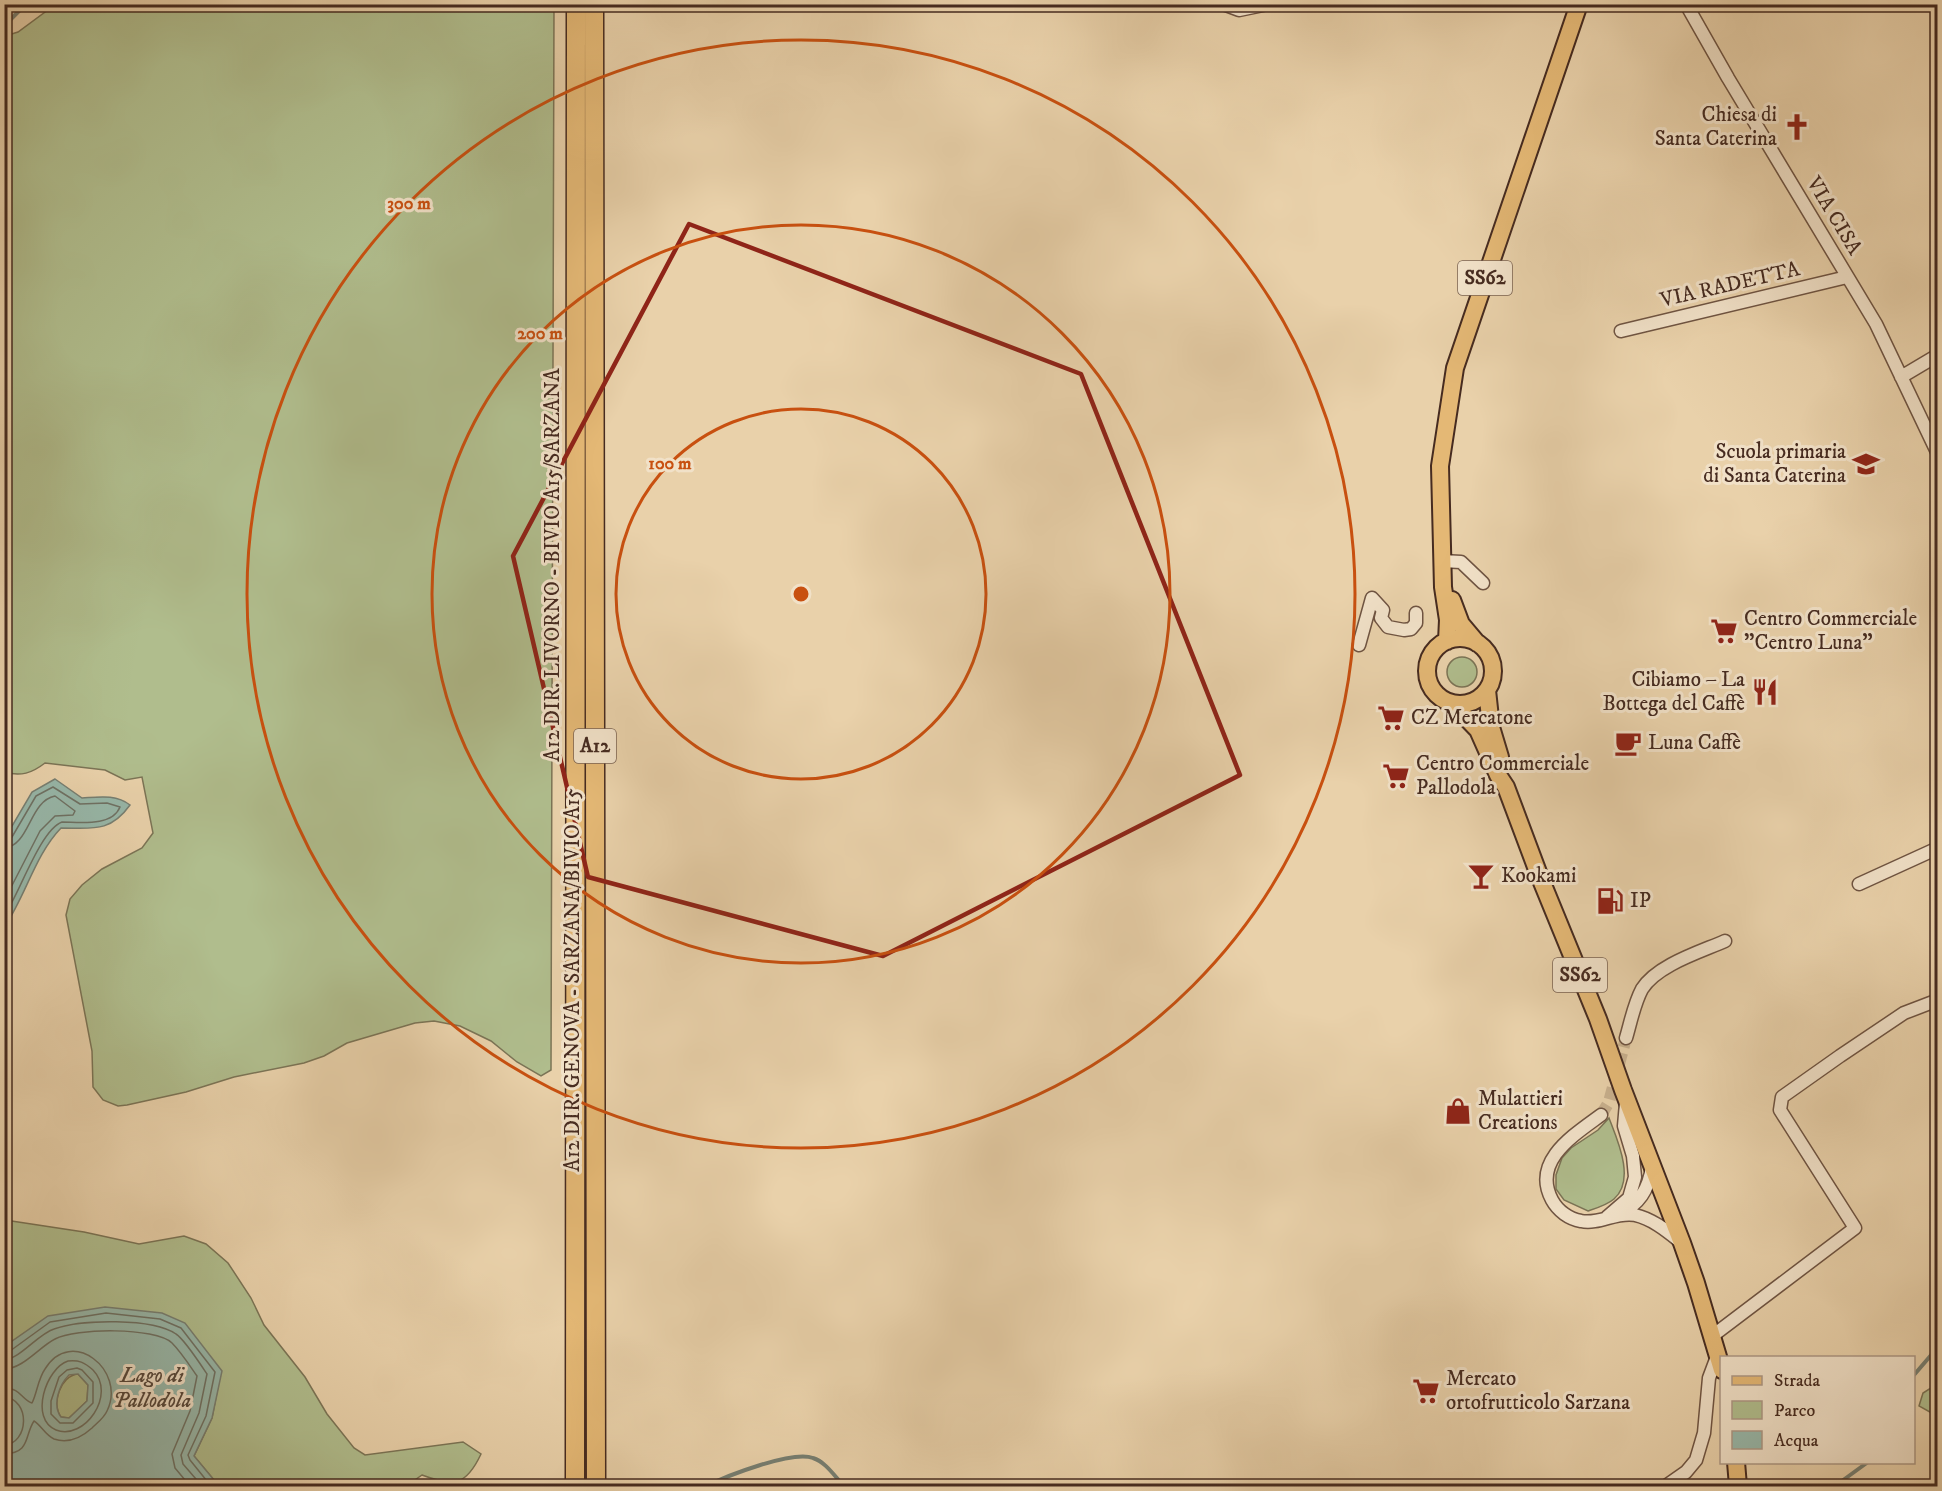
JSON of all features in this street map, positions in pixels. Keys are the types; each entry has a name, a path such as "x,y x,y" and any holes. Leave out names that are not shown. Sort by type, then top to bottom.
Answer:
{"highway":[{"name":"A12 DIR. LIVORNO - BIVIO A15/SARZANA","path":"575,1486 576,4"},
{"name":"A12 DIR. GENOVA - SARZANA/BIVIO A15","path":"594,4 596,1486"}],"main road":[{"name":"SS62","path":"1579,5 1455,368 1440,466 1443,587 1448,620 1447,641 1433,652 1428,666 1428,676 1436,693 1452,703 1478,730 1498,775 1506,787 1598,1019 1682,1243 1720,1362"},
{"name":"SS62","path":"1442,561 1454,610 1461,624 1485,650 1492,662 1493,676 1487,690 1491,727 1505,772 1506,787"},
{"path":"1447,641 1461,638 1477,643"},
{"path":"1452,703 1467,703 1475,700 1487,690"},
{"path":"1736,1464 1738,1486"}],"street":[{"path":"1224,4 1239,10 1268,4"},
{"name":"VIA CISA","path":"1686,4 1876,324 1938,454"},
{"name":"VIA RADETTA","path":"1622,331 1847,277"},
{"path":"1901,377 1938,355"},
{"path":"1442,561 1461,562 1483,583"},
{"path":"1359,645 1372,598 1383,610 1382,618 1388,627 1404,630 1412,628 1416,622 1416,613"},
{"path":"1859,884 1938,848"},
{"path":"1626,1038 1634,1007 1643,987 1658,972 1725,941"},
{"path":"1711,1337 1855,1228 1780,1110 1782,1097 1904,1013 1938,1000"},
{"path":"1606,1218 1629,1198 1635,1177 1633,1156 1624,1126 1627,1101"},
{"path":"1601,1115 1564,1142 1552,1158 1547,1190 1555,1205 1566,1216 1582,1221 1634,1215 1666,1230 1682,1243"},
{"path":"1606,1218 1637,1203 1650,1182 1652,1164"},
{"path":"1666,1486 1686,1472 1696,1460 1704,1433 1709,1378 1720,1362"}],"highlighted area":[{"path":"689,224 1081,374 1240,775 883,956 588,877 513,556"}],"green space":[{"path":"56,4 554,5 551,1070 541,1076 517,1062 491,1041 460,1026 434,1021 415,1023 347,1043 324,1056 304,1063 234,1077 186,1092 127,1105 118,1106 103,1100 93,1087 92,1051 66,915 70,899 82,885 102,869 142,848 153,833 142,777 125,780 105,770 45,763 26,773 4,772 5,36 18,32"},
{"path":"1462,657 1468,658 1476,666 1476,678 1468,686 1462,687 1456,686 1448,678 1447,672 1448,666 1456,658"},
{"path":"1609,1118 1623,1159 1624,1181 1614,1199 1588,1211 1564,1200 1556,1189 1556,1175 1562,1158 1571,1148 1598,1130"},
{"path":"5,1220 84,1232 139,1244 184,1236 206,1244 228,1263 251,1298 264,1325 305,1377 327,1414 354,1448 365,1455 463,1442 481,1454 464,1478 451,1482 422,1475 415,1480 414,1486 219,1486 194,1456 212,1418 221,1371 5,1362"},
{"path":"78,1374 88,1385 87,1401 69,1418 61,1417 57,1405 59,1391 66,1380"},
{"path":"1937,1384 1937,1416 1919,1406 1923,1393"}],"water":[{"path":"55,779 82,798 113,798 130,805 123,814 108,825 91,828 61,828 44,850 5,926 5,838 32,792"},
{"name":"Lago di Pallodola","path":"105,1307 162,1313 185,1323 222,1371 212,1418 194,1456 219,1486 5,1486 5,1441 10,1416 4,1390 8,1344 48,1316","holes":["78,1374 88,1385 87,1401 69,1418 61,1417 57,1401 65,1379 69,1375"]}],"waterway":[{"path":"4,26 26,4"},
{"path":"1915,1374 1938,1347"},
{"path":"707,1486 760,1465 803,1456 822,1463 844,1486"},
{"path":"1835,1486 1865,1464"}],"tunnel":[{"path":"1601,1115 1609,1102 1626,1038"}],"place":[{"name":"Chiesa di Santa Caterina","path":"1797,127"},
{"name":"Scuola primaria di Santa Caterina","path":"1866,464"},
{"name":"Centro Commerciale \"Centro Luna\"","path":"1724,631"},
{"name":"Cibiamo – La Bottega del Caffè","path":"1765,692"},
{"name":"CZ Mercatone","path":"1391,718"},
{"name":"Luna Caffè","path":"1628,743"},
{"name":"Centro Commerciale Pallodola","path":"1396,776"},
{"name":"Kookami","path":"1481,876"},
{"name":"IP","path":"1610,901"},
{"name":"Mulattieri Creations","path":"1458,1111"},
{"name":"Mercato ortofrutticolo Sarzana","path":"1426,1391"}]}
